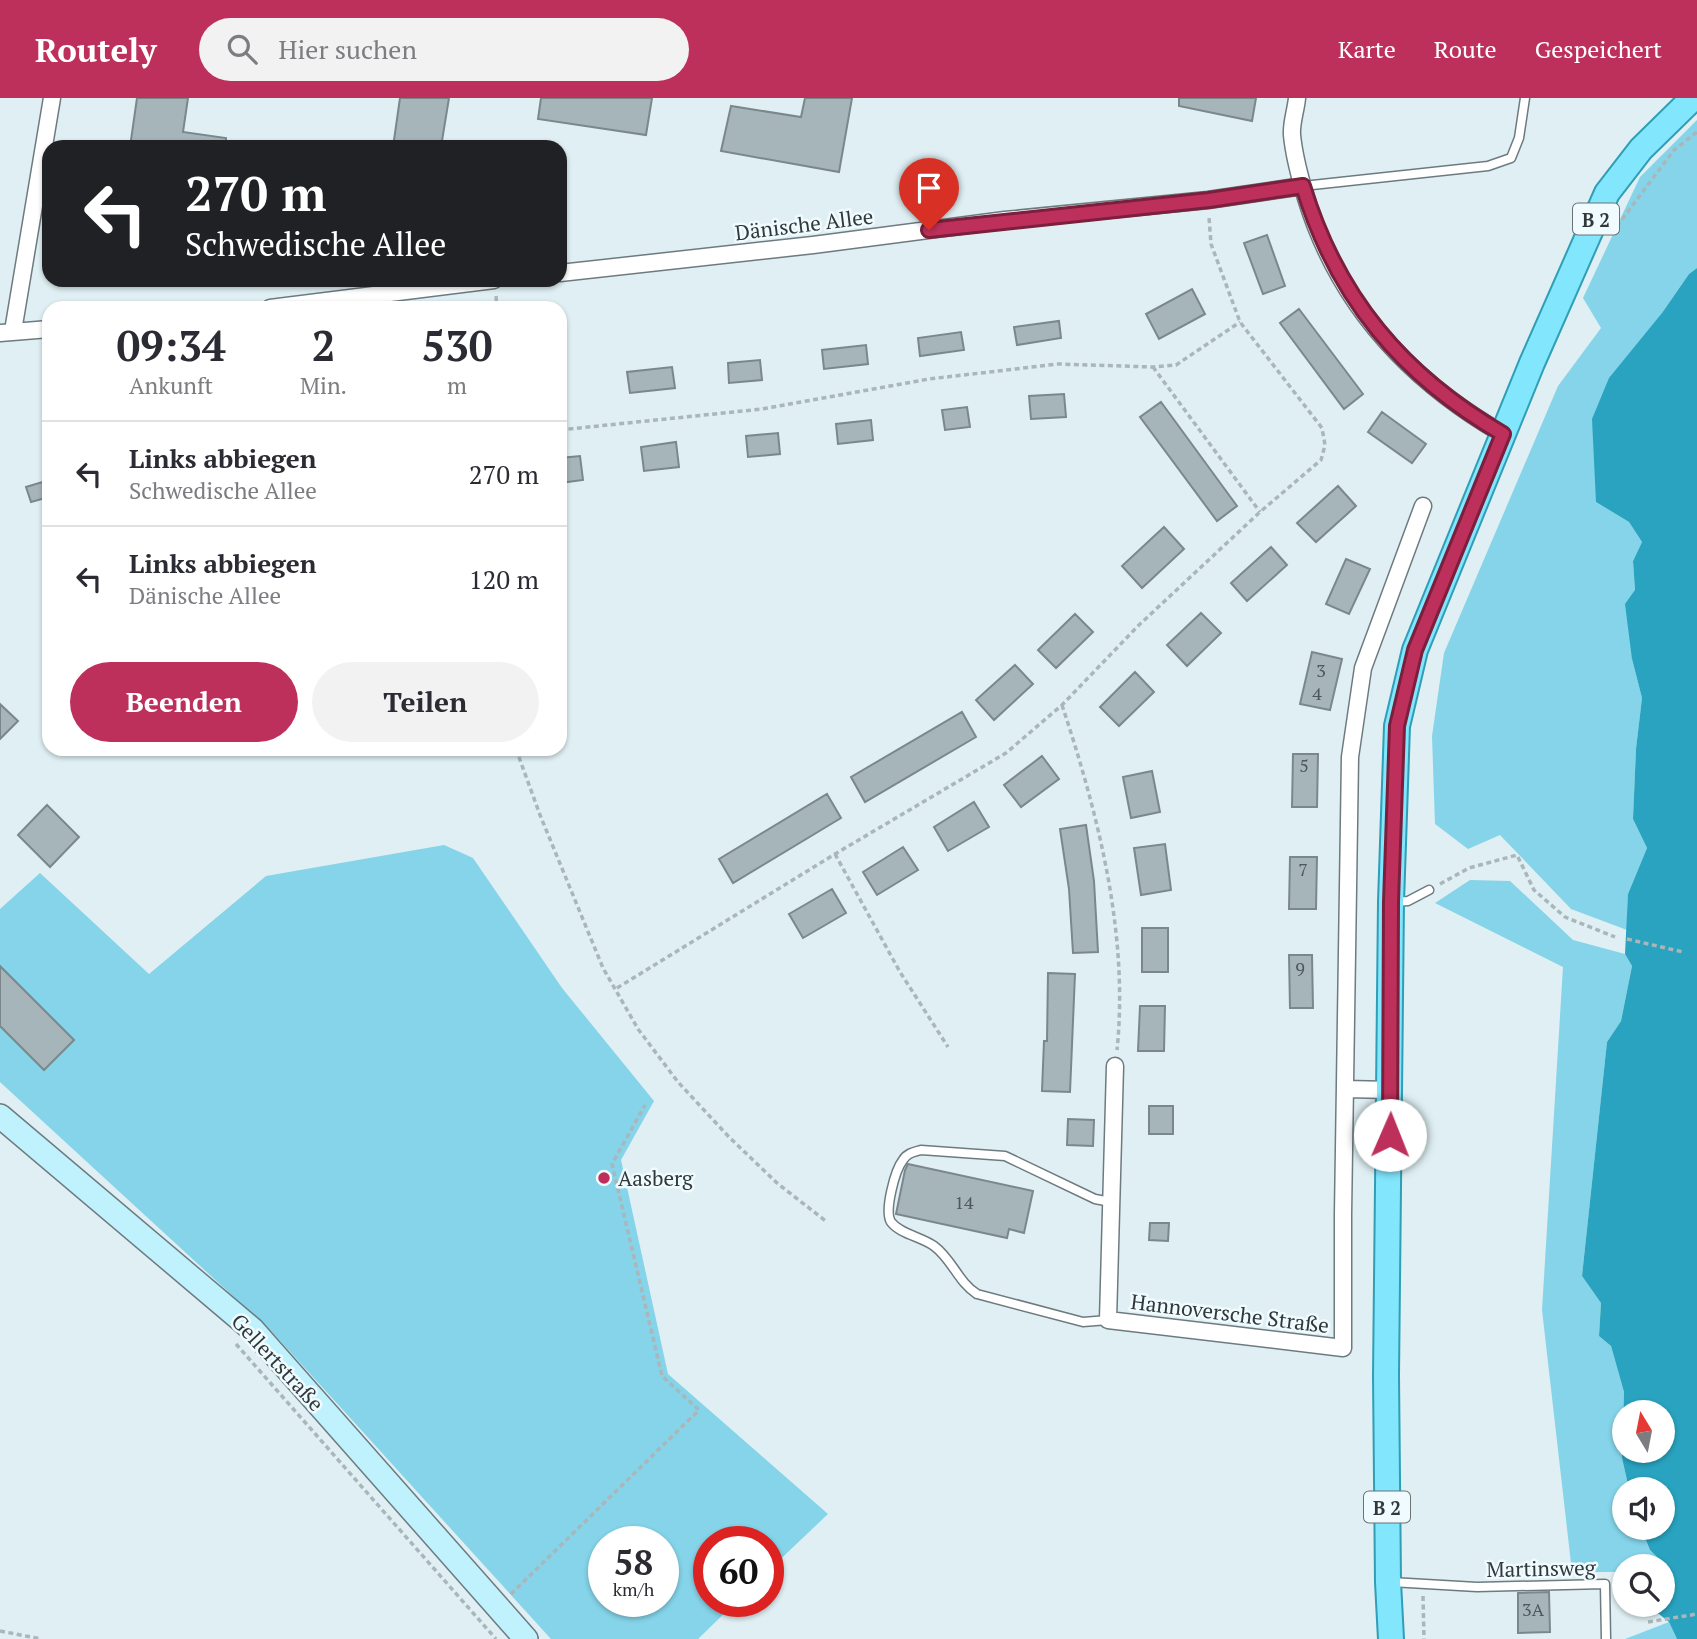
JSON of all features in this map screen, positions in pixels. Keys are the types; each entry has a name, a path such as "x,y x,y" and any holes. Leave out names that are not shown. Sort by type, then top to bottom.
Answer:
{"main road":[{"name":"B 2","path":"1391,1639 1386,1376 1391,902 1397,726 1415,650 1503,434 1607,193 1641,149 1693,98"}],"street":[{"path":"44,140 52,98"},
{"path":"1297,98 1292,133 1303,186 1328,253 1359,307 1379,333 1423,379 1462,410 1503,434"},
{"path":"42,149 6,332 42,329"},
{"name":"Dänische Allee","path":"567,272 1005,220 1209,200 1303,186"},
{"path":"326,301 438,287"},
{"name":"Hannoversche Straße","path":"1115,1066 1108,1320 1343,1348 1350,757 1363,668 1423,506"},
{"path":"1346,1089 1390,1090"},
{"name":"Gellertstraße","path":"0,1116 253,1330 526,1639"}],"lane":[{"path":"1303,186 1488,166 1511,158 1520,138 1525,98"},
{"path":"1391,902 1408,901 1429,890"},
{"path":"1108,1320 1083,1322 977,1294 968,1289 941,1252 932,1244 896,1227 887,1212 899,1166 912,1152 921,1150 1005,1156 1095,1199 1111,1202"},
{"path":"1388,1581 1422,1583"},
{"name":"Martinsweg","path":"1422,1583 1477,1587 1605,1584 1606,1639"}],"path":[{"path":"1612,233 1674,150 1697,132"},
{"path":"617,988 1006,753 1062,705 1139,625 1260,512 1321,460 1325,444 1322,428 1240,322 1211,244 1209,200"},
{"path":"567,429 762,409 929,379 1058,364 1153,367 1176,365 1240,322"},
{"path":"1153,367 1260,512"},
{"path":"1062,705 1091,801 1115,924 1119,1021 1115,1066"},
{"path":"519,756 603,968 617,988 638,1029 678,1082 729,1137 777,1183 827,1222"},
{"path":"835,854 900,972 948,1047"},
{"path":"1429,890 1469,869 1517,855 1534,890 1565,917 1615,937"},
{"path":"1627,939 1683,953"},
{"path":"497,1608 699,1410 663,1376 612,1164 645,1105"},
{"path":"232,1339 496,1639"},
{"path":"1422,1583 1424,1639"},
{"path":"1648,1622 1697,1614"},
{"path":"0,1631 41,1639"}],"shaded area":[{"path":"1697,120 1697,268 1689,274 1662,313 1596,502 1629,522 1642,542 1633,561 1635,590 1632,659 1642,698 1636,749 1633,819 1647,848 1628,894 1627,930 1571,909 1500,835 1468,849 1435,824 1432,736 1444,653 1558,386 1601,328 1583,298 1640,177"},
{"path":"1697,268 1697,1639 1677,1639 1669,1622 1663,1617 1675,1617 1675,1554 1654,1554 1646,1540 1675,1540 1675,1477 1626,1477 1623,1463 1675,1463 1675,1400 1624,1400 1611,1346 1599,1336 1601,1303 1582,1276 1607,1042 1621,1021 1632,966 1625,954 1628,894 1647,848 1633,819 1636,749 1642,698 1632,659 1625,604 1635,590 1633,561 1642,542 1629,522 1596,502 1592,419 1609,378 1662,313 1689,274"},
{"path":"444,845 473,858 562,988 654,1101 621,1160 668,1374 828,1514 784,1556 784,1526 693,1526 693,1617 721,1617 698,1639 551,1639 273,1333 0,1082 0,909 40,873 149,974 266,876"},
{"path":"1470,880 1510,881 1573,940 1625,954 1632,966 1621,1021 1607,1042 1582,1276 1601,1303 1599,1336 1611,1346 1624,1392 1624,1400 1612,1400 1612,1463 1623,1463 1626,1477 1612,1477 1612,1540 1646,1540 1654,1554 1612,1554 1612,1572 1572,1572 1542,1310 1563,967 1435,903"},
{"path":"1669,1622 1677,1639 1625,1639"}],"building":[{"path":"137,98 188,98 183,132 226,138 226,140 131,140"},
{"path":"400,98 449,98 442,140 394,140"},
{"path":"541,98 652,98 646,135 538,119"},
{"path":"805,98 852,98 839,172 721,151 731,106 801,117"},
{"path":"1179,98 1256,98 1252,121 1179,106"},
{"path":"1267,235 1285,286 1263,294 1244,243"},
{"path":"1192,289 1205,314 1159,339 1146,314"},
{"path":"1299,309 1363,394 1344,409 1280,323"},
{"path":"1059,321 1061,338 1017,345 1014,327"},
{"path":"961,332 964,350 920,356 918,338"},
{"path":"866,345 868,364 824,369 822,350"},
{"path":"760,360 762,380 729,383 728,363"},
{"path":"672,367 675,388 630,393 627,372"},
{"path":"1064,394 1066,417 1031,419 1029,396"},
{"path":"1161,402 1237,506 1217,521 1140,417"},
{"path":"967,407 970,427 945,430 942,410"},
{"path":"1382,412 1426,444 1412,463 1368,432"},
{"path":"871,420 873,440 838,444 836,424"},
{"path":"778,433 780,454 748,457 746,436"},
{"path":"676,442 679,467 644,471 641,447"},
{"path":"580,456 583,480 567,482 567,457"},
{"path":"42,482 42,499 31,502 26,487"},
{"path":"1338,486 1356,506 1316,542 1297,523"},
{"path":"1164,527 1184,549 1142,588 1122,566"},
{"path":"1271,547 1287,565 1247,601 1231,583"},
{"path":"1346,559 1370,569 1349,614 1326,604"},
{"path":"1201,613 1221,633 1187,666 1167,645"},
{"path":"1075,614 1093,632 1056,668 1038,650"},
{"path":"1312,652 1342,659 1330,710 1300,704"},
{"path":"1015,665 1033,684 994,720 976,700"},
{"path":"1135,672 1154,692 1119,726 1100,707"},
{"path":"0,704 18,721 0,739"},
{"path":"962,712 976,737 865,802 851,777"},
{"path":"1293,754 1318,754 1317,807 1292,807"},
{"path":"1042,756 1059,779 1021,807 1004,785"},
{"path":"1152,771 1160,812 1131,818 1123,777"},
{"path":"827,794 841,818 733,883 719,859"},
{"path":"974,802 989,827 948,851 934,827"},
{"path":"47,805 79,837 50,867 18,835"},
{"path":"1086,825 1094,881 1098,952 1073,953 1069,889 1060,829"},
{"path":"1165,844 1171,890 1141,895 1134,848"},
{"path":"903,847 918,870 877,895 863,872"},
{"path":"1290,857 1317,857 1316,909 1289,909"},
{"path":"832,889 846,913 803,938 789,914"},
{"path":"1142,928 1168,928 1168,972 1142,972"},
{"path":"1289,955 1312,955 1313,1008 1290,1008"},
{"path":"0,966 74,1040 44,1070 0,1026"},
{"path":"1048,973 1075,974 1070,1092 1042,1091 1044,1041 1047,1041"},
{"path":"1140,1006 1165,1006 1164,1051 1138,1051"},
{"path":"1149,1106 1173,1106 1173,1134 1149,1134"},
{"path":"1068,1119 1094,1120 1093,1146 1067,1145"},
{"path":"908,1164 1033,1191 1024,1233 1009,1229 1007,1238 896,1214"},
{"path":"1150,1223 1169,1223 1168,1241 1149,1240"},
{"path":"1549,1592 1550,1632 1518,1633 1518,1593"}],"place":[{"name":"Aasberg","path":"604,1178"}],"route":[{"path":"929,230 1209,200 1303,186 1315,224 1342,281 1379,333 1400,357 1448,400 1503,434 1415,650 1397,726 1391,902 1390,1135"}]}
